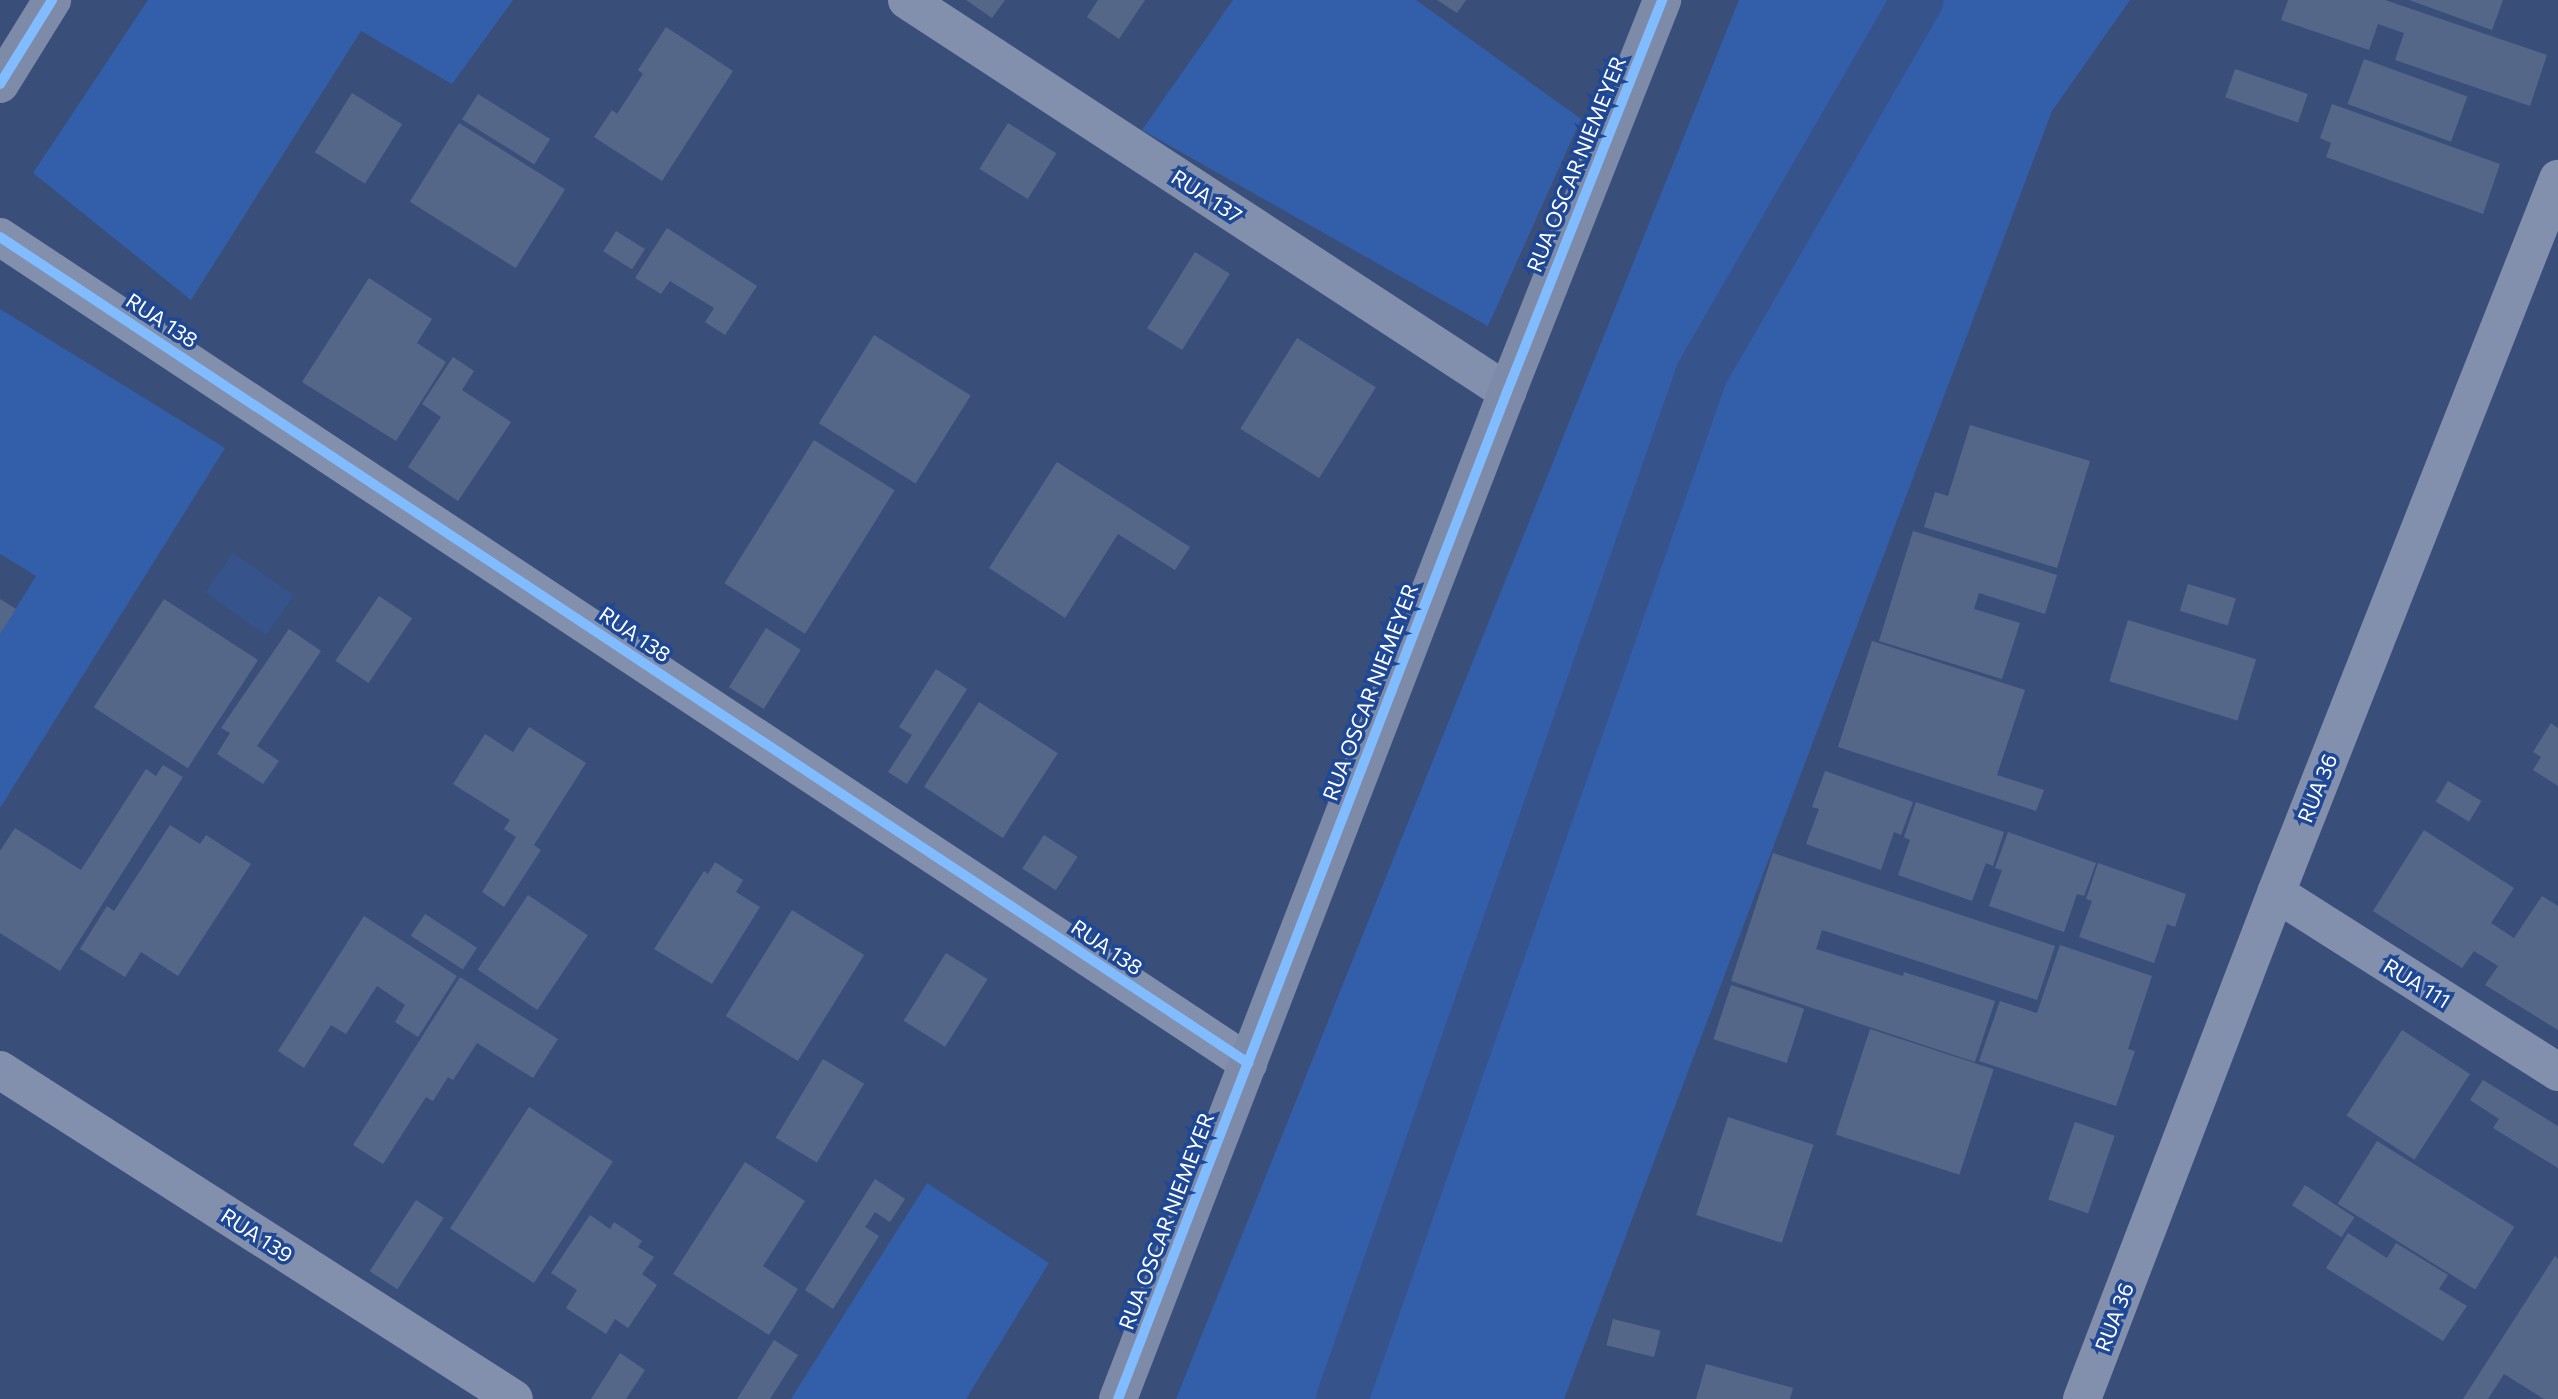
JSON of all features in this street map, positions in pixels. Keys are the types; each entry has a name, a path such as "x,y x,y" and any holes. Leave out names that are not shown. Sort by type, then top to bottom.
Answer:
{"street":[{"path":"0,84 52,0"},
{"name":"RUA 137","path":"907,0 1507,391"},
{"name":"RUA OSCAR NIEMEYER","path":"1118,1399 1507,391 1662,0"},
{"name":"RUA 36","path":"2082,1399 2276,893 2547,243 2558,179"},
{"name":"RUA 138","path":"0,237 1248,1063"},
{"name":"RUA 111","path":"2276,893 2558,1072"},
{"name":"RUA 139","path":"0,1070 514,1399"}],"shaded area":[{"path":"148,0 513,0 452,84 361,31 191,300 33,173"},
{"path":"1233,0 1416,0 1581,119 1488,326 1142,130"},
{"path":"1739,0 2130,0 2052,111 1564,1399 1176,1399"},
{"path":"0,309 225,448 0,808 0,634 36,576 0,554"},
{"path":"233,553 294,595 266,635 205,592"},
{"path":"927,1183 1049,1263 966,1399 791,1399"}],"building":[{"path":"966,0 1005,0 992,18"},
{"path":"1098,0 1145,0 1119,39 1087,17"},
{"path":"1437,0 1466,0 1457,13"},
{"path":"2288,0 2385,0 2547,55 2530,106 2395,60 2404,33 2378,24 2369,50 2281,20"},
{"path":"2409,0 2503,0 2492,30"},
{"path":"666,27 733,71 662,181 594,137 612,110 617,114 643,74 638,70"},
{"path":"2364,59 2467,97 2451,142 2348,104"},
{"path":"2235,69 2308,94 2298,122 2225,97"},
{"path":"352,93 402,124 365,184 315,152"},
{"path":"478,94 550,139 534,164 462,119"},
{"path":"2332,104 2500,164 2483,214 2326,157 2331,143 2320,138"},
{"path":"459,123 565,189 516,268 410,202"},
{"path":"1008,123 1056,153 1028,199 979,169"},
{"path":"667,228 757,286 725,335 705,322 714,308 670,281 661,294 635,278"},
{"path":"616,231 645,249 632,269 603,251"},
{"path":"1195,252 1230,274 1182,350 1147,328"},
{"path":"369,278 432,319 417,343 446,362 396,441 302,382"},
{"path":"874,335 971,395 916,484 819,423"},
{"path":"1297,338 1376,387 1319,478 1240,429"},
{"path":"453,357 474,371 462,390 511,422 458,501 408,467 441,417 422,404"},
{"path":"1970,425 2090,461 2057,568 1924,527 1935,492 1948,496"},
{"path":"814,440 895,490 805,634 724,583"},
{"path":"1057,462 1190,547 1175,570 1118,534 1065,618 989,568"},
{"path":"1913,531 2057,575 2045,614 1979,593 1974,609 2020,623 2002,679 1879,641"},
{"path":"2188,584 2236,599 2228,625 2180,611"},
{"path":"379,596 412,618 369,683 335,661"},
{"path":"0,599 16,609 0,634"},
{"path":"164,599 258,660 188,768 94,707"},
{"path":"2128,620 2256,659 2237,720 2109,681"},
{"path":"766,628 801,650 764,709 729,687"},
{"path":"289,629 321,651 257,746 279,761 263,784 217,754 230,733 221,728"},
{"path":"1872,641 2025,690 1997,775 2044,790 2036,811 1838,747"},
{"path":"936,669 967,689 907,784 888,772 912,735 899,727"},
{"path":"979,702 1058,753 1003,838 924,787"},
{"path":"2551,723 2558,728 2558,786 2533,770 2541,757 2533,752"},
{"path":"529,727 586,763 534,845 541,850 504,907 482,892 516,837 504,829 510,820 453,784 485,734 513,752"},
{"path":"163,765 183,777 60,971 0,933 0,851 15,828 81,870 146,769 156,776"},
{"path":"1825,771 1913,802 1901,835 1894,832 1881,870 1806,844 1819,809 1812,807"},
{"path":"2448,781 2481,801 2469,822 2436,802"},
{"path":"1916,802 2004,832 1993,866 1986,863 1972,901 1898,875 1910,840 1904,837"},
{"path":"170,825 200,844 206,835 251,864 178,976 141,952 125,977 80,949 107,906 114,911"},
{"path":"2424,830 2514,888 2491,923 2514,938 2542,896 2558,906 2558,1030 2485,985 2498,966 2474,951 2462,968 2373,911"},
{"path":"2008,832 2096,863 2084,896 2077,894 2064,932 1989,906 2002,870 1995,868"},
{"path":"1044,835 1078,857 1056,890 1022,869"},
{"path":"1773,853 2055,946 2037,1000 1822,930 1816,949 1903,976 1904,972 1995,1001 1975,1062 1731,981"},
{"path":"715,862 743,880 736,892 760,907 712,984 654,949 704,871 708,874"},
{"path":"2098,863 2186,894 2175,927 2167,924 2154,963 2079,937 2092,901 2086,899"},
{"path":"528,895 588,935 537,1010 478,970"},
{"path":"792,910 864,955 798,1061 726,1016"},
{"path":"425,914 477,948 463,970 411,936"},
{"path":"364,916 457,976 418,1037 395,1022 405,1005 377,986 346,1034 331,1025 304,1068 278,1051"},
{"path":"2060,945 2152,976 2128,1049 2135,1051 2116,1106 1979,1061 2000,1001 2037,1013"},
{"path":"946,953 988,979 945,1047 904,1021"},
{"path":"460,977 558,1039 533,1078 477,1043 453,1080 448,1077 433,1101 426,1097 383,1164 353,1145"},
{"path":"1731,985 1804,1009 1787,1063 1713,1039"},
{"path":"1870,1029 1994,1069 1959,1175 1836,1135"},
{"path":"2402,1030 2470,1074 2414,1160 2346,1116"},
{"path":"823,1059 864,1084 817,1163 776,1138"},
{"path":"2483,1080 2558,1126 2558,1168 2493,1128 2499,1119 2470,1100"},
{"path":"529,1107 613,1161 534,1283 450,1229"},
{"path":"1728,1117 1814,1145 1782,1243 1696,1215"},
{"path":"2075,1122 2115,1136 2088,1213 2048,1200"},
{"path":"2377,1141 2514,1227 2475,1290 2338,1204"},
{"path":"745,1162 805,1201 763,1266 798,1289 769,1335 673,1274"},
{"path":"875,1179 905,1199 890,1222 875,1212 865,1227 879,1236 833,1309 805,1290"},
{"path":"2305,1185 2354,1217 2341,1237 2292,1205"},
{"path":"416,1200 444,1218 397,1289 370,1271"},
{"path":"590,1215 610,1229 614,1222 642,1241 638,1247 654,1257 642,1274 657,1285 628,1328 615,1319 606,1334 566,1308 577,1290 551,1273"},
{"path":"2348,1233 2387,1258 2396,1243 2448,1275 2439,1289 2467,1306 2443,1341 2326,1268"},
{"path":"2555,1256 2558,1259 2558,1399 2544,1399 2504,1374 2488,1399 2463,1399"},
{"path":"1613,1319 1661,1331 1654,1357 1606,1345"},
{"path":"774,1340 798,1355 770,1399 737,1399"},
{"path":"620,1353 645,1370 626,1399 591,1399"},
{"path":"1706,1364 1793,1388 1790,1399 1696,1399"}],"waterway":[{"path":"1342,1399 1702,373 1917,0"}],"cycle path":[{"path":"0,84 52,0"},
{"path":"1118,1399 1507,392 1662,0"},
{"path":"0,237 1248,1063"}]}
